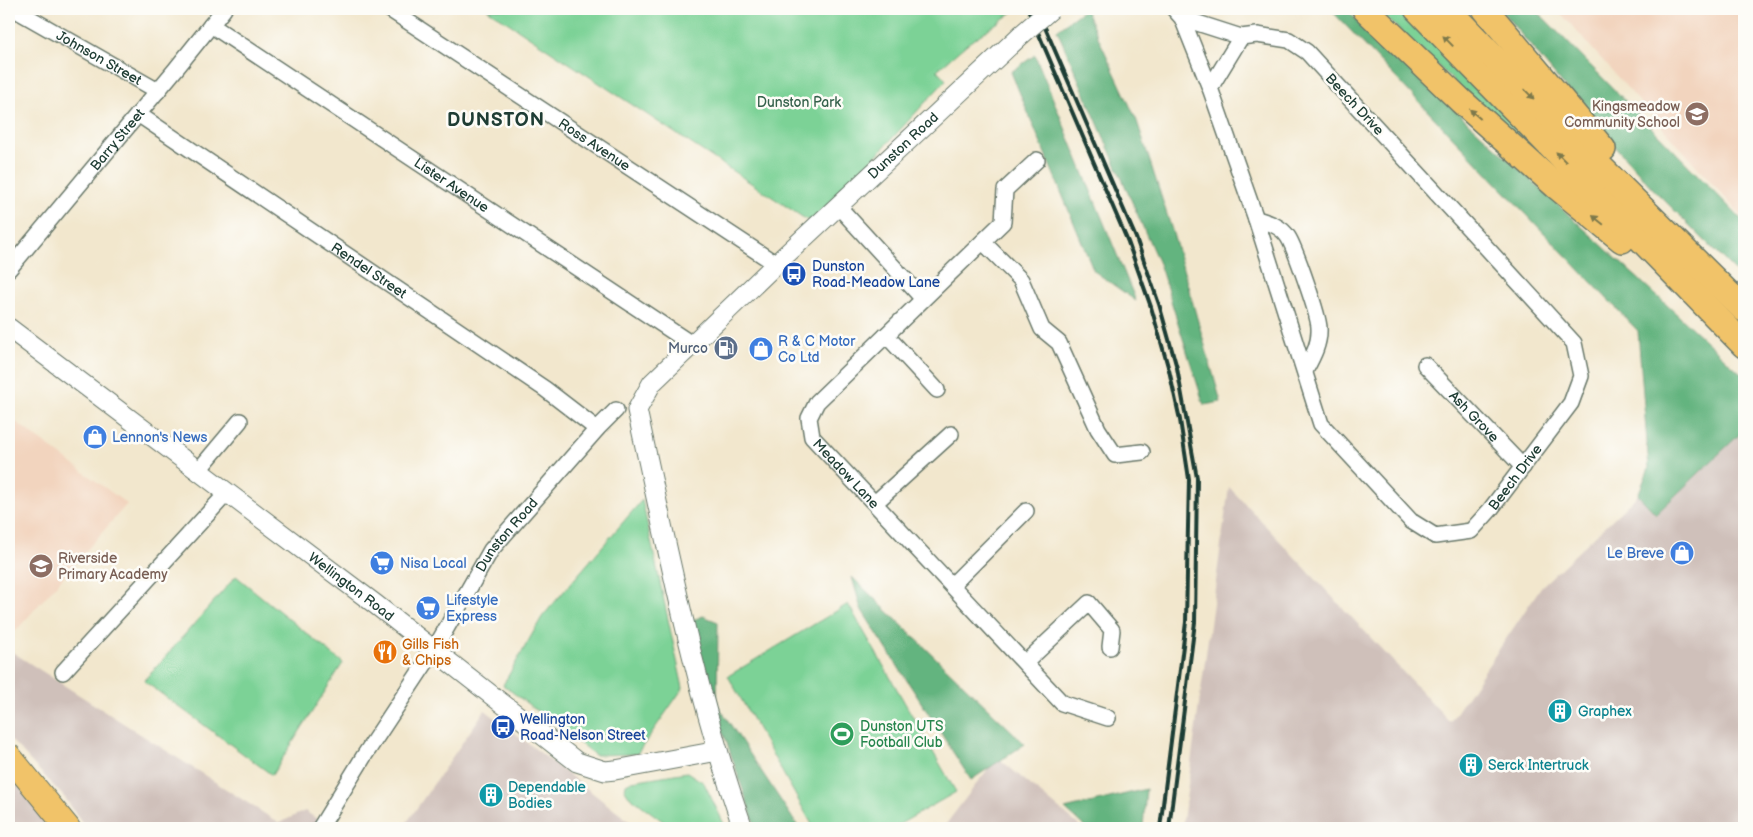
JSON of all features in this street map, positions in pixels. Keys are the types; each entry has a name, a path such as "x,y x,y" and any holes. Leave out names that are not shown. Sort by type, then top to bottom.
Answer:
{"highway":[{"path":"1366,9 1461,101 1556,186 1717,318"},
{"path":"1417,9 1744,345"},
{"path":"1447,9 1576,144 1741,305"},
{"path":"1485,9 1611,159 1741,305"}],"main road":[{"path":"9,756 68,828"}],"street":[{"name":"Johnson Street","path":"14,9 158,91"},
{"name":"Barry Street","path":"9,269 224,9"},
{"name":"Ross Avenue","path":"389,9 776,264"},
{"name":"Dunston Road","path":"743,828 718,751 683,619 636,410 652,384 755,284 1051,9"},
{"name":"Beech Drive","path":"1178,13 1241,37 1274,36 1289,40 1307,52 1574,343 1581,376 1571,403 1523,467 1471,531 1435,536 1411,521 1321,424 1256,219 1210,88 1178,13"},
{"name":"Lister Avenue","path":"211,25 693,345"},
{"path":"1210,88 1241,37"},
{"name":"Rendel Street","path":"138,114 545,389 597,429"},
{"name":"Meadow Lane","path":"1037,160 1005,190 1003,222 817,402 809,418 812,437 1062,703 1108,718"},
{"path":"838,206 923,299"},
{"path":"1256,219 1271,222 1288,236 1306,284 1319,328 1315,354 1305,371"},
{"path":"983,242 1021,280 1042,330 1059,343 1098,429 1115,455 1142,452"},
{"name":"Wellington Road","path":"9,328 434,650 577,762 605,771 718,751"},
{"path":"886,335 937,390"},
{"name":"Ash Grove","path":"1425,365 1523,467"},
{"name":"Dunston Road","path":"320,828 364,756 434,650 491,550 597,429 616,410"},
{"path":"198,471 240,421"},
{"path":"875,503 951,434"},
{"path":"63,672 227,493"},
{"path":"952,585 1026,511"},
{"path":"1025,663 1089,603 1112,630 1110,647"}],"shaded area":[{"name":"Kingsmeadow Community School","path":"1557,9 1744,9 1744,219"},
{"name":"Riverside Primary Academy","path":"9,417 127,504 14,633 9,628"},
{"path":"1744,430 1744,828 1182,828 1229,487 1450,722 1541,587 1638,495 1656,514"},
{"path":"9,650 279,823 305,811 330,828 86,828 65,798 9,738"},
{"path":"485,710 638,828 403,828"},
{"path":"997,757 1082,828 943,828"},
{"path":"9,774 55,828 9,828"}],"green space":[{"name":"Dunston Park","path":"487,9 1017,9 967,44 937,70 946,80 813,224"},
{"path":"1085,9 1137,121 1172,230 1221,402 1204,405 1160,266 1057,30"},
{"path":"1330,9 1345,9 1744,376 1744,430 1656,514 1638,495 1649,468 1638,331"},
{"path":"1377,9 1402,9 1548,160 1544,166"},
{"path":"1500,9 1535,9 1744,222 1744,280 1654,190 1604,134"},
{"path":"1035,55 1136,301 1094,271 1011,72"},
{"path":"642,500 683,688 637,754 595,755 503,685 542,617"},
{"path":"236,576 343,663 272,775 144,681"},
{"path":"852,577 1025,744 971,780 861,609"},
{"name":"Dunston UTS Football Club","path":"848,604 956,792 893,828 814,828 728,676"},
{"path":"703,616 718,622 717,704 799,828 756,828 726,740 710,705 688,622"},
{"path":"687,772 704,783 726,828 672,828 629,796 625,790 626,784 632,781"},
{"path":"1146,789 1143,828 1086,828 1065,809"}],"railway":[{"path":"1028,9 1128,242 1151,307 1169,370 1180,420 1189,479 1186,622 1160,828"},
{"path":"1037,9 1136,238 1159,304 1177,368 1197,478 1195,622 1169,828"}],"place":[{"name":"Kingsmeadow Community School","path":"1697,114"},
{"name":"Dunston Road-Meadow Lane","path":"794,274"},
{"name":"Murco","path":"726,348"},
{"name":"R & C Motor Co Ltd","path":"761,349"},
{"name":"Lennon's News","path":"95,437"},
{"name":"Le Breve","path":"1682,553"},
{"name":"Nisa Local","path":"382,563"},
{"name":"Riverside Primary Academy","path":"41,566"},
{"name":"Lifestyle Express","path":"428,608"},
{"name":"Gills Fish & Chips","path":"385,652"},
{"name":"Graphex","path":"1560,711"},
{"name":"Wellington Road-Nelson Street","path":"503,727"},
{"name":"Dunston UTS Football Club","path":"842,734"},
{"name":"Serck Intertruck","path":"1471,765"},
{"name":"Dependable Bodies","path":"491,795"}],"district":[{"name":"DUNSTON","path":"496,119"}]}
